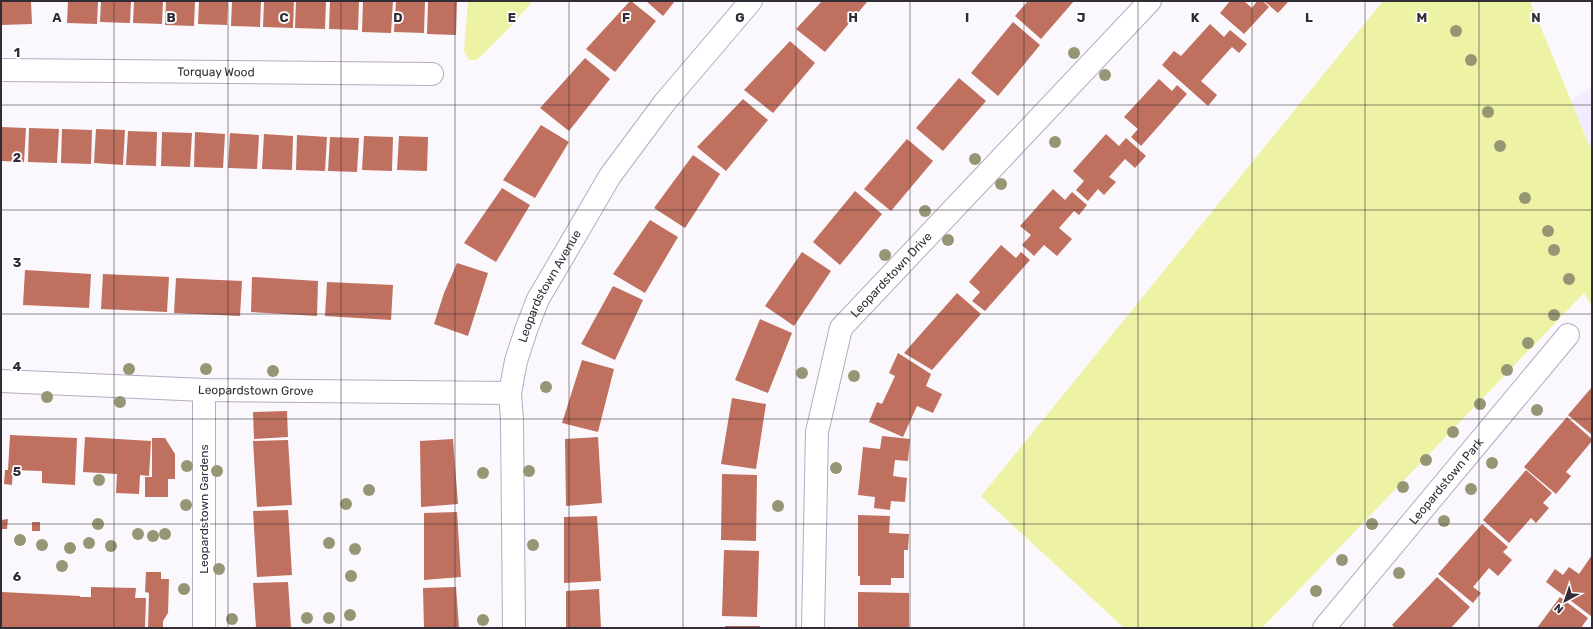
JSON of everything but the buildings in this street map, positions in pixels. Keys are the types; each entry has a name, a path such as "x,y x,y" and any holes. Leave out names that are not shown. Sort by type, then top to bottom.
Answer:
{"street":[{"name":"Leopardstown Avenue","path":"514,628 512,420 510,393 516,361 526,330 538,300 610,176 666,102 751,1"},
{"name":"Leopardstown Drive","path":"813,628 817,432 841,328 1150,1"},
{"name":"Torquay Wood","path":"1,70 432,74"},
{"name":"Leopardstown Park","path":"1324,628 1568,335"},
{"name":"Leopardstown Grove","path":"1,381 204,390 510,393"},
{"name":"Leopardstown Gardens","path":"204,390 204,628"}],"shaded area":[{"path":"1592,86 1592,152 1571,101"}],"green space":[{"path":"468,1 533,1 477,60 469,60 464,51"},
{"path":"1383,1 1530,1 1592,152 1592,306 1584,293 1262,628 1124,628 981,496"}]}
